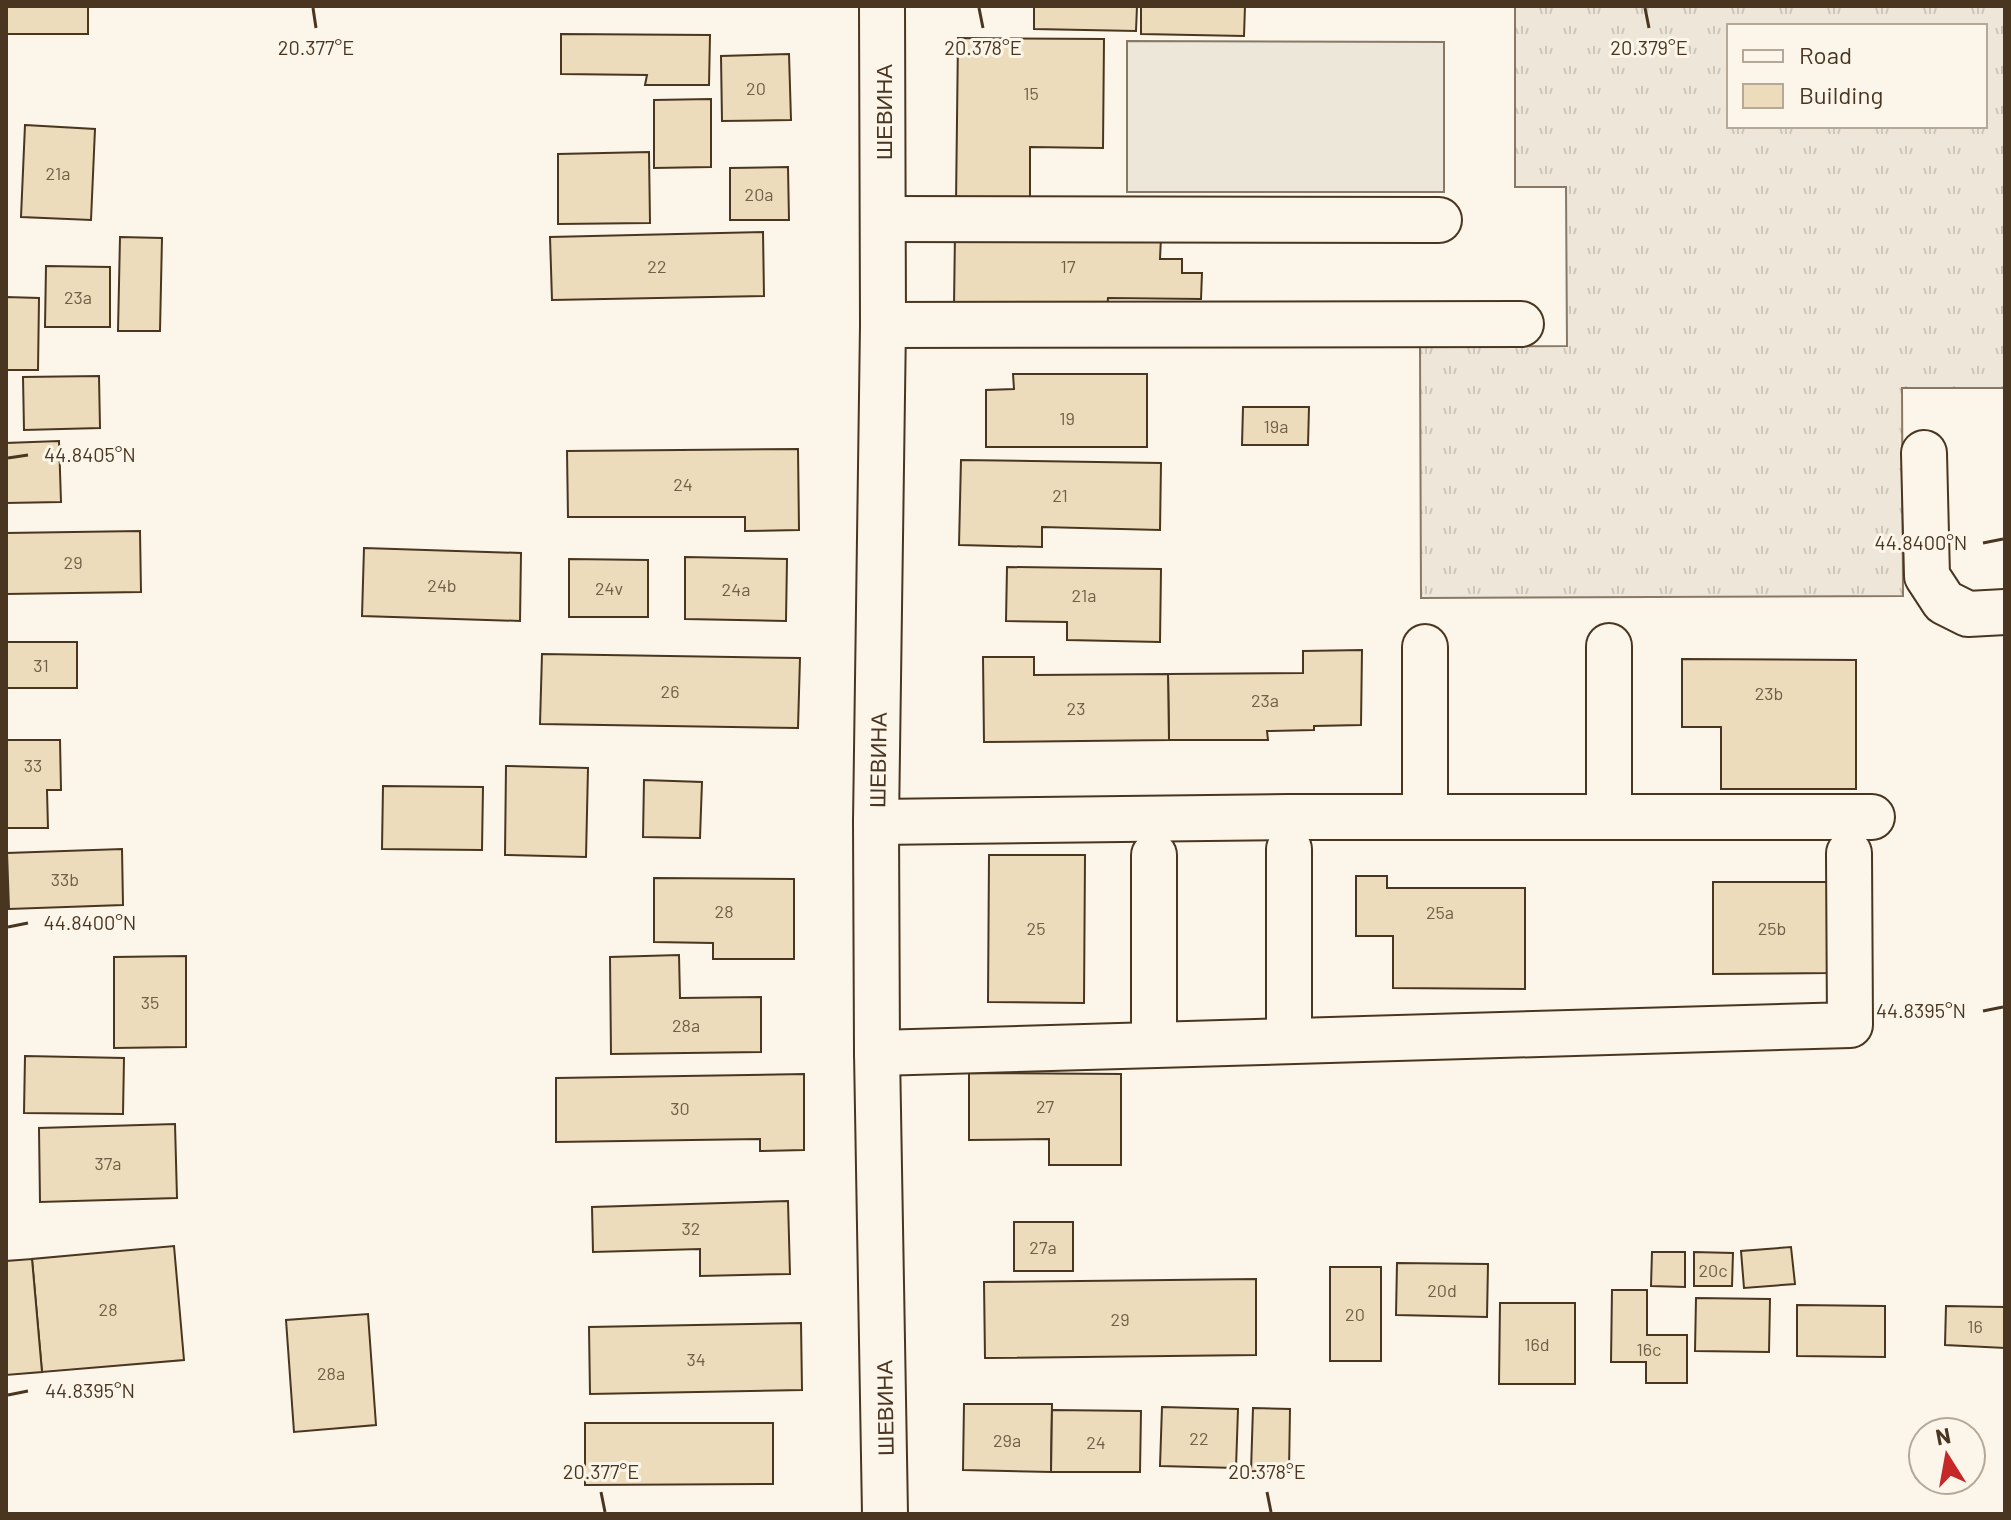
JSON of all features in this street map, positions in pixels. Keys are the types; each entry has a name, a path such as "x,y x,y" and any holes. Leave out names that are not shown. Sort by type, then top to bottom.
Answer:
{"street":[{"name":"ШЕВИНА","path":"882,6 883,325 876,822 885,1514"},
{"path":"883,219 1439,220"},
{"path":"883,325 1521,324"},
{"path":"1924,453 1927,576 1944,602 1968,614 2005,612"},
{"path":"1609,646 1609,817"},
{"path":"1425,647 1425,817"},
{"path":"876,822 1609,817 1860,835 1850,1025 877,1053"},
{"path":"1289,849 1289,1041"},
{"path":"1154,855 1154,1045"}],"green space":[{"path":"1515,6 2005,6 2005,388 1902,388 1903,596 1421,598 1420,347 1567,346 1566,187 1515,187"}],"shaded area":[{"path":"1127,41 1444,42 1444,192 1127,192"}],"building":[{"path":"7,6 88,6 88,34 7,34"},
{"path":"1034,6 1137,6 1136,31 1034,29"},
{"path":"1141,6 1245,6 1244,36 1141,34"},
{"path":"561,34 710,35 709,85 645,85 647,75 561,74"},
{"path":"958,38 1104,39 1103,148 1030,147 1030,204 956,203"},
{"path":"789,54 791,120 722,121 721,56"},
{"path":"711,99 711,167 654,168 654,100"},
{"path":"25,125 95,129 91,220 21,217"},
{"path":"649,152 650,223 558,224 558,154"},
{"path":"788,167 789,220 730,220 730,168"},
{"path":"763,232 764,296 552,300 550,237"},
{"path":"955,233 1161,237 1160,259 1182,259 1182,273 1202,273 1201,299 1108,298 1107,309 954,306"},
{"path":"120,237 162,238 160,331 118,331"},
{"path":"46,266 110,267 110,327 45,327"},
{"path":"6,297 39,298 38,370 6,370"},
{"path":"1013,374 1147,374 1147,447 986,447 986,390 1014,389"},
{"path":"99,376 100,428 24,430 23,377"},
{"path":"1243,407 1309,407 1308,445 1242,445"},
{"path":"59,441 61,502 6,503 6,443"},
{"path":"798,449 799,530 745,531 745,517 568,517 567,451"},
{"path":"961,460 1161,463 1160,530 1042,527 1042,547 959,545"},
{"path":"140,531 141,592 6,594 6,533"},
{"path":"364,548 521,553 520,621 362,616"},
{"path":"685,557 787,559 786,621 685,619"},
{"path":"569,559 648,560 648,617 569,617"},
{"path":"1007,567 1161,569 1160,642 1067,640 1067,622 1006,621"},
{"path":"6,642 77,642 77,688 6,688"},
{"path":"1362,650 1361,725 1267,731 1268,740 1169,740 1168,674 1303,673 1303,651"},
{"path":"542,654 800,658 798,728 540,724"},
{"path":"983,657 1034,657 1034,675 1168,674 1169,740 984,742"},
{"path":"1682,659 1856,660 1856,789 1721,789 1721,727 1682,727"},
{"path":"6,740 60,740 61,790 47,790 48,828 6,828"},
{"path":"506,766 588,768 586,857 505,855"},
{"path":"644,780 702,782 700,838 643,837"},
{"path":"383,786 483,787 482,850 382,849"},
{"path":"122,849 123,905 9,909 7,853"},
{"path":"989,855 1085,855 1084,1003 988,1002"},
{"path":"1356,876 1387,876 1387,888 1525,888 1525,989 1393,988 1393,936 1356,936"},
{"path":"654,878 794,879 794,959 713,959 713,943 654,942"},
{"path":"1713,882 1831,882 1831,973 1713,974"},
{"path":"679,955 680,998 761,997 761,1052 611,1054 610,957"},
{"path":"186,956 186,1047 114,1048 114,957"},
{"path":"25,1056 124,1058 123,1114 24,1113"},
{"path":"969,1073 1121,1074 1121,1165 1049,1165 1049,1139 969,1140"},
{"path":"804,1074 804,1150 760,1151 760,1139 556,1142 556,1078"},
{"path":"175,1124 177,1198 40,1202 39,1128"},
{"path":"788,1201 790,1274 700,1276 700,1249 593,1252 592,1207"},
{"path":"1014,1222 1073,1222 1073,1271 1014,1271"},
{"path":"174,1246 184,1360 42,1372 32,1259"},
{"path":"1791,1247 1795,1284 1744,1288 1741,1251"},
{"path":"1652,1252 1685,1252 1685,1287 1651,1286"},
{"path":"1694,1252 1733,1253 1732,1286 1694,1286"},
{"path":"32,1259 42,1372 6,1375 6,1261"},
{"path":"1397,1263 1488,1264 1487,1317 1396,1315"},
{"path":"1330,1267 1381,1267 1381,1361 1330,1361"},
{"path":"1256,1279 1256,1355 985,1358 984,1282"},
{"path":"1612,1290 1647,1290 1647,1335 1687,1335 1687,1383 1646,1383 1646,1362 1611,1362"},
{"path":"1696,1298 1770,1299 1769,1352 1695,1351"},
{"path":"1500,1303 1575,1303 1575,1384 1499,1384"},
{"path":"1797,1305 1885,1306 1885,1357 1797,1356"},
{"path":"1946,1306 2005,1307 2005,1348 1945,1345"},
{"path":"368,1314 376,1425 294,1432 286,1320"},
{"path":"801,1323 802,1390 590,1394 589,1327"},
{"path":"964,1404 1052,1404 1051,1472 963,1470"},
{"path":"1162,1407 1238,1409 1236,1468 1160,1466"},
{"path":"1253,1408 1290,1409 1289,1472 1251,1471"},
{"path":"1052,1410 1141,1411 1140,1472 1051,1472"},
{"path":"585,1423 773,1423 773,1484 585,1485"}]}
